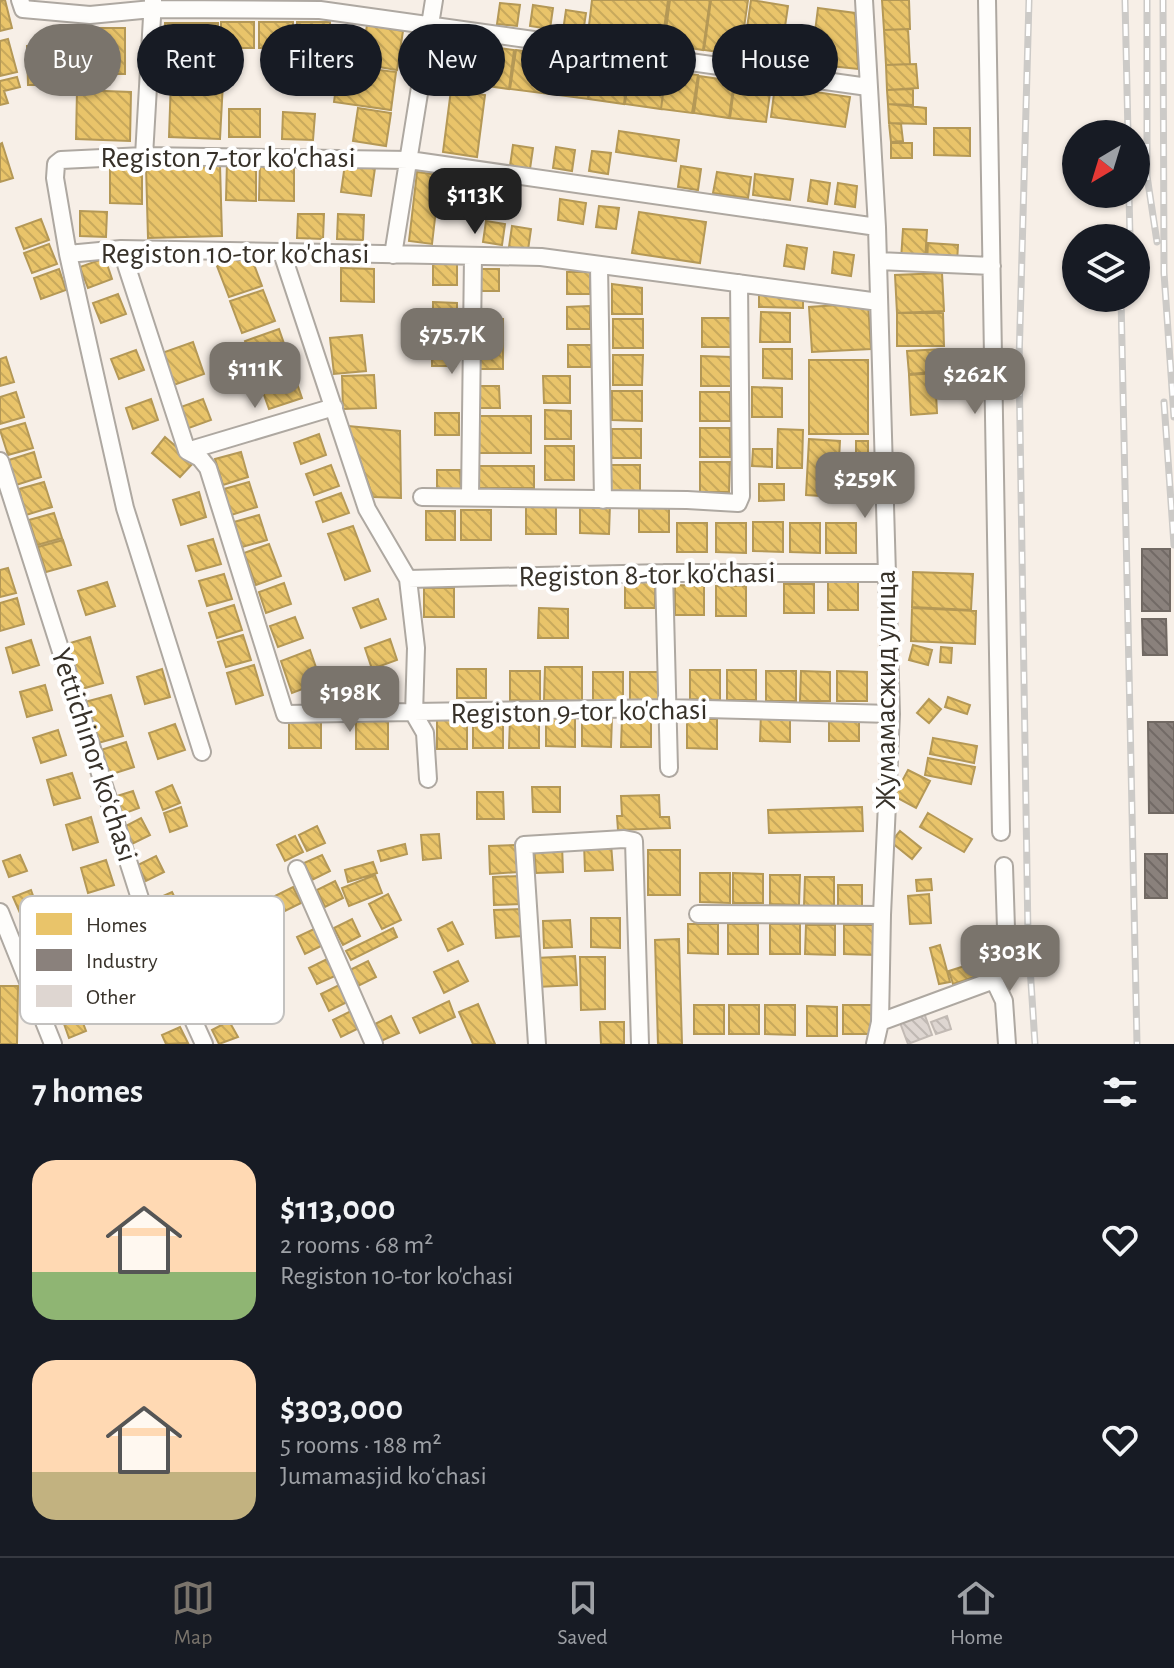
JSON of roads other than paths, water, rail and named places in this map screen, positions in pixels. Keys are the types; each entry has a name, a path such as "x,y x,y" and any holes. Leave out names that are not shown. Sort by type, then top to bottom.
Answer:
{"street":[{"path":"431,24 434,0"},
{"name":"Жумамасжид улица","path":"864,0 877,227 891,714 880,1022 875,1044"},
{"path":"987,0 1001,832"},
{"path":"21,4 90,15 152,4 320,10 417,24"},
{"path":"144,156 152,4"},
{"path":"505,36 868,87"},
{"path":"393,255 420,96"},
{"name":"Registon 7-tor ko'chasi","path":"68,254 55,178 56,164 67,158 144,156 409,160 877,227"},
{"name":"Registon 10-tor ko'chasi","path":"68,254 121,249 541,257 879,302"},
{"name":"Registon 9-tor ko'chasi","path":"121,249 187,451 200,458 208,468 285,714 666,708 891,714"},
{"path":"282,253 367,509 408,579 416,648 414,714 425,733 428,779"},
{"path":"68,254 125,508 202,752"},
{"path":"470,497 473,256"},
{"path":"878,261 992,266"},
{"path":"599,266 603,500"},
{"path":"422,497 738,503 739,283"},
{"path":"187,451 334,407"},
{"name":"Yettichinor ko‘chasi","path":"0,461 139,896"},
{"path":"664,573 669,768"},
{"name":"Registon 8-tor ko'chasi","path":"408,579 664,573 886,573"},
{"path":"537,1044 524,845 624,839 634,841 640,1044"},
{"path":"880,1022 994,980 1007,960 1004,866"},
{"path":"297,869 374,1044"},
{"path":"0,912 20,962"},
{"path":"698,914 882,915"},
{"path":"994,980 1004,1001 1007,1044"},
{"path":"45,1024 53,1044"},
{"name":"Yettichinor ko‘chasi","path":"195,1024 204,1044"}],"railway":[{"path":"1029,0 1019,362 1028,936 1035,1044"},
{"path":"1125,0 1128,120"},
{"path":"1147,0 1147,176 1157,242"},
{"path":"1163,0 1164,273 1174,417"},
{"path":"1129,208 1130,224"},
{"path":"1121,312 1137,1044"},
{"path":"1164,402 1174,545"}]}
